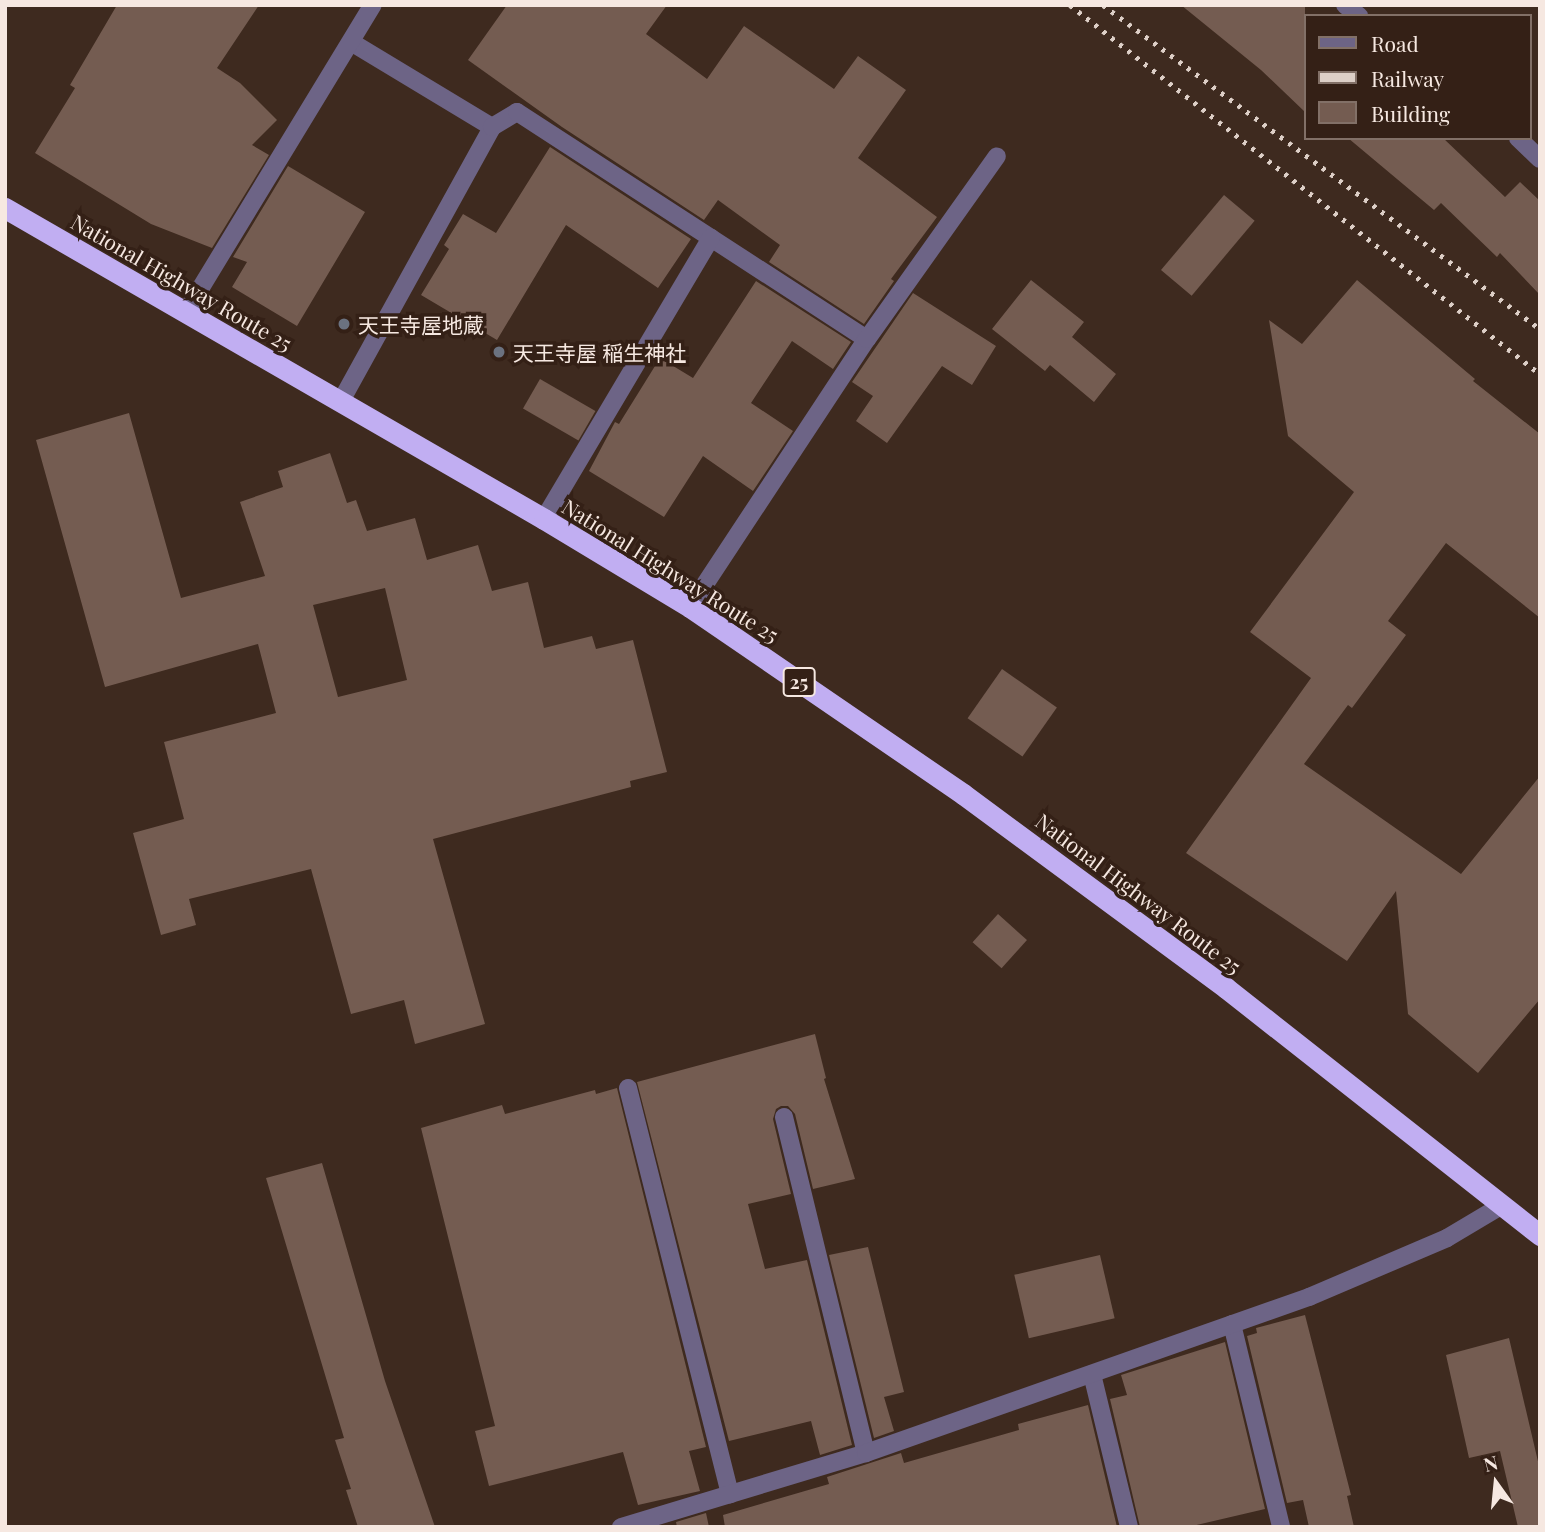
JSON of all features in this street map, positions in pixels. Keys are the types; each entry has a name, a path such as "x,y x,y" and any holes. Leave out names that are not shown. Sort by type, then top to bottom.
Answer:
{"highway":[{"name":"National Highway Route 25","path":"5,208 544,519 690,607 963,793 1226,988 1540,1235"}],"street":[{"path":"186,312 373,5"},
{"path":"351,42 492,127"},
{"path":"341,401 492,127 517,112 867,339"},
{"path":"1520,140 1540,159"},
{"path":"690,607 867,339 997,156"},
{"path":"544,519 711,238"},
{"path":"628,1088 730,1494"},
{"path":"784,1117 866,1453"},
{"path":"621,1527 866,1453 1309,1297 1447,1238 1502,1206"},
{"path":"1232,1324 1281,1527"},
{"path":"1091,1374 1129,1527"}],"building":[{"path":"117,5 259,5 217,68 240,83 277,120 252,145 269,155 212,248 151,224 35,153 75,88 70,85"},
{"path":"507,5 667,5 646,34 707,79 744,26 834,89 858,56 906,90 858,158 937,217 891,279 894,281 864,324 769,262 780,245 718,200 704,220 562,127 468,60"},
{"path":"1181,5 1305,5 1304,111 1261,70"},
{"path":"1350,140 1445,140 1505,197 1520,182 1540,201 1540,295 1500,253 1497,257 1441,203 1434,210"},
{"path":"550,147 691,239 658,288 566,225 497,340 421,295 449,249 444,245 463,214 496,233"},
{"path":"288,166 365,212 297,326 232,287 247,262 233,257"},
{"path":"1224,195 1255,221 1192,296 1161,270"},
{"path":"1031,280 1084,322 1072,337 1116,374 1094,402 1050,365 1045,371 992,329"},
{"path":"1357,280 1475,379 1473,381 1540,434 1540,618 1446,543 1388,621 1406,635 1352,708 1348,705 1304,764 1461,874 1540,776 1540,999 1478,1073 1408,1014 1396,891 1347,961 1186,853 1311,678 1250,632 1354,492 1288,436 1269,320 1302,344"},
{"path":"756,281 851,342 833,369 792,341 751,403 793,431 753,491 703,456 664,517 589,471 615,422 619,424 660,358 693,378"},
{"path":"913,293 996,346 972,385 942,366 887,443 856,421 873,396 852,382"},
{"path":"540,379 595,411 578,440 523,408"},
{"path":"129,413 181,598 265,576 240,502 283,487 278,471 330,453 347,503 356,500 367,531 415,518 427,560 478,545 492,591 528,582 544,648 592,636 596,649 633,640 667,772 630,781 631,787 433,839 485,1024 415,1044 404,1000 351,1014 311,869 189,899 196,925 161,935 133,833 184,819 164,742 276,713 258,644 105,687 36,440","holes":["385,588 407,680 338,697 313,605"]},
{"path":"1002,669 1057,707 1022,757 968,718"},
{"path":"998,914 1027,940 1002,968 973,942"},
{"path":"815,1034 826,1078 824,1079 855,1179 813,1189 795,1114 788,1106 781,1106 776,1109 773,1119 791,1194 748,1204 765,1269 807,1260 852,1445 820,1455 811,1421 729,1441 637,1082"},
{"path":"617,1088 706,1447 689,1451 700,1491 638,1505 623,1452 489,1486 475,1431 495,1426 421,1128 502,1105 505,1114 595,1090 596,1094"},
{"path":"322,1163 385,1381 435,1527 358,1527 346,1490 351,1489 335,1440 344,1438 266,1178"},
{"path":"868,1247 904,1392 884,1397 894,1431 874,1438 829,1255"},
{"path":"1100,1255 1115,1318 1029,1338 1014,1275"},
{"path":"1305,1315 1351,1495 1347,1496 1354,1527 1309,1527 1303,1500 1287,1503 1247,1336 1257,1333 1256,1328"},
{"path":"1509,1338 1540,1470 1540,1527 1518,1527 1500,1451 1469,1458 1446,1355"},
{"path":"1225,1342 1265,1509 1188,1527 1140,1527 1110,1399 1127,1395 1121,1375"},
{"path":"1088,1405 1117,1527 725,1527 723,1515 829,1484 827,1477 901,1453 904,1463 1019,1430 1018,1424"},
{"path":"706,1513 709,1527 677,1527 676,1522"}],"railway":[{"path":"1070,5 1540,374"},
{"path":"1103,5 1540,329"}],"place":[{"name":"天王寺屋地蔵","path":"344,324"},
{"name":"天王寺屋 稲生神社","path":"499,352"}]}
